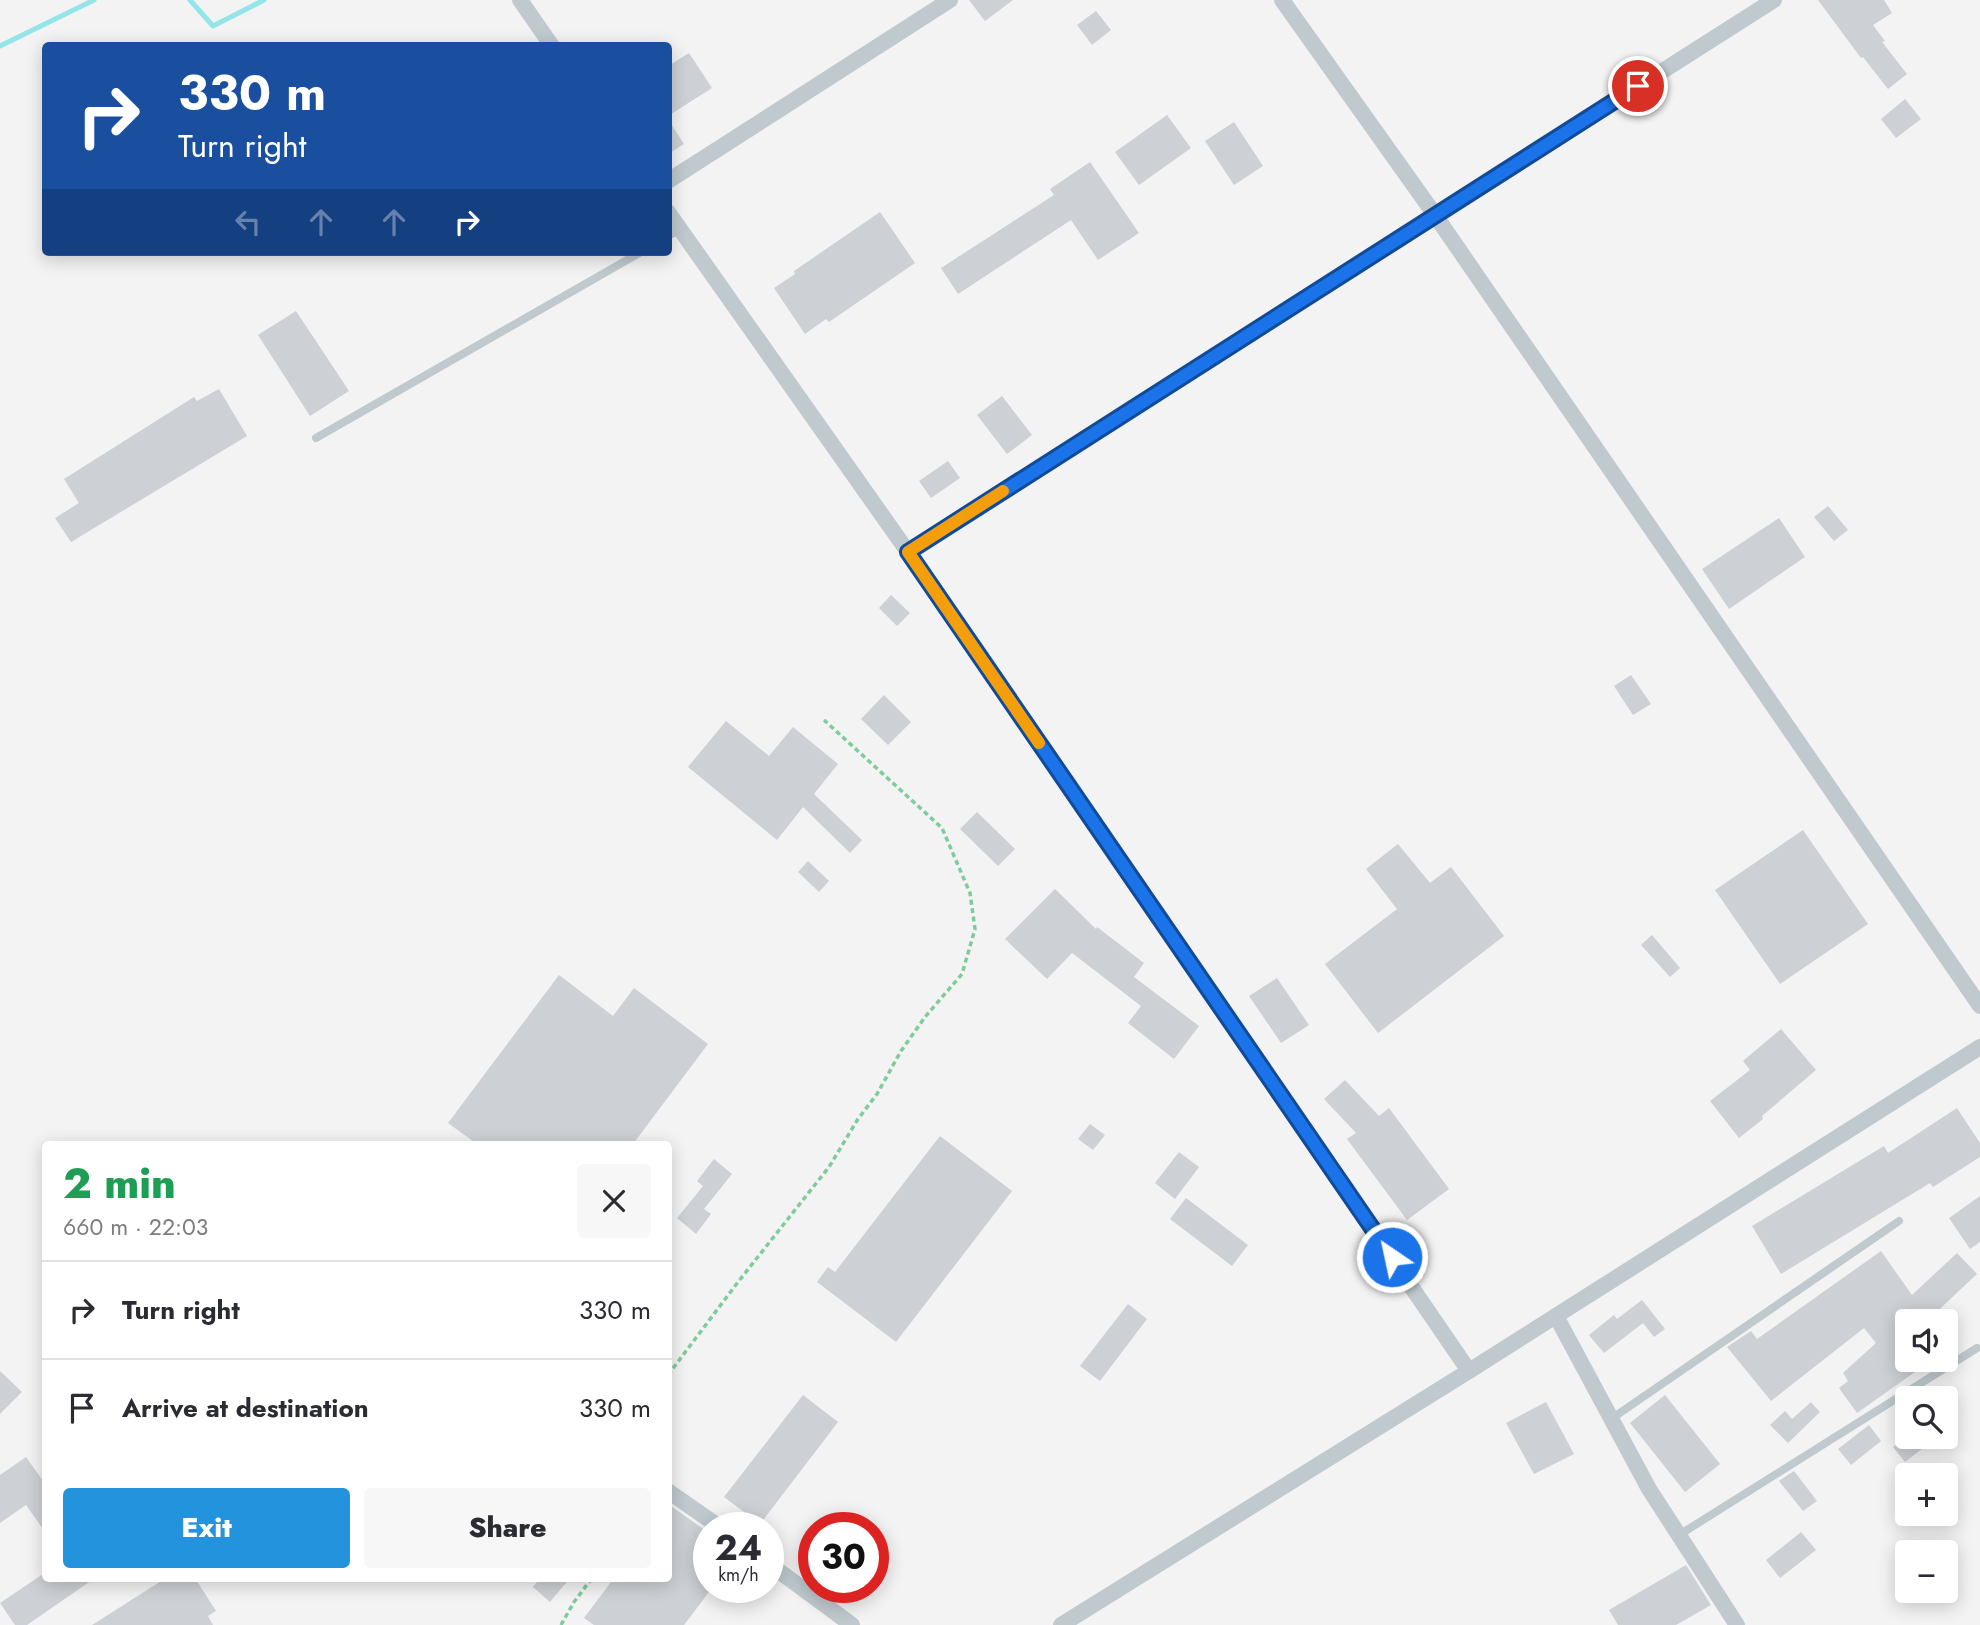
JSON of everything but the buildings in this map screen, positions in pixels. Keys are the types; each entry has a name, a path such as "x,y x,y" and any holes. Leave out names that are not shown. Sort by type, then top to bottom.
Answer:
{"street":[{"path":"520,0 549,42"},
{"path":"672,178 950,0"},
{"path":"1282,0 1434,215 1980,1006"},
{"path":"908,552 1774,0"},
{"path":"675,233 908,552 1469,1371"},
{"path":"1061,1625 1469,1371 1980,1047"},
{"path":"1556,1316 1649,1489 1737,1625"},
{"path":"672,1494 698,1512"},
{"path":"784,1575 852,1625"}],"lane":[{"path":"316,438 634,256"},
{"path":"1611,1419 1899,1221"},
{"path":"1679,1535 1977,1348"}],"path":[{"path":"672,1370 828,1167 877,1094 901,1051 925,1017 962,974 975,929 970,893 942,828 824,720"},
{"path":"561,1625 574,1601 589,1582"}],"waterway":[{"path":"0,46 94,0"},
{"path":"190,0 213,26 264,0"}],"slow traffic":[{"path":"1003,491 908,552 1039,743"}],"route":[{"path":"1392,1257 908,552 1638,86"}]}
